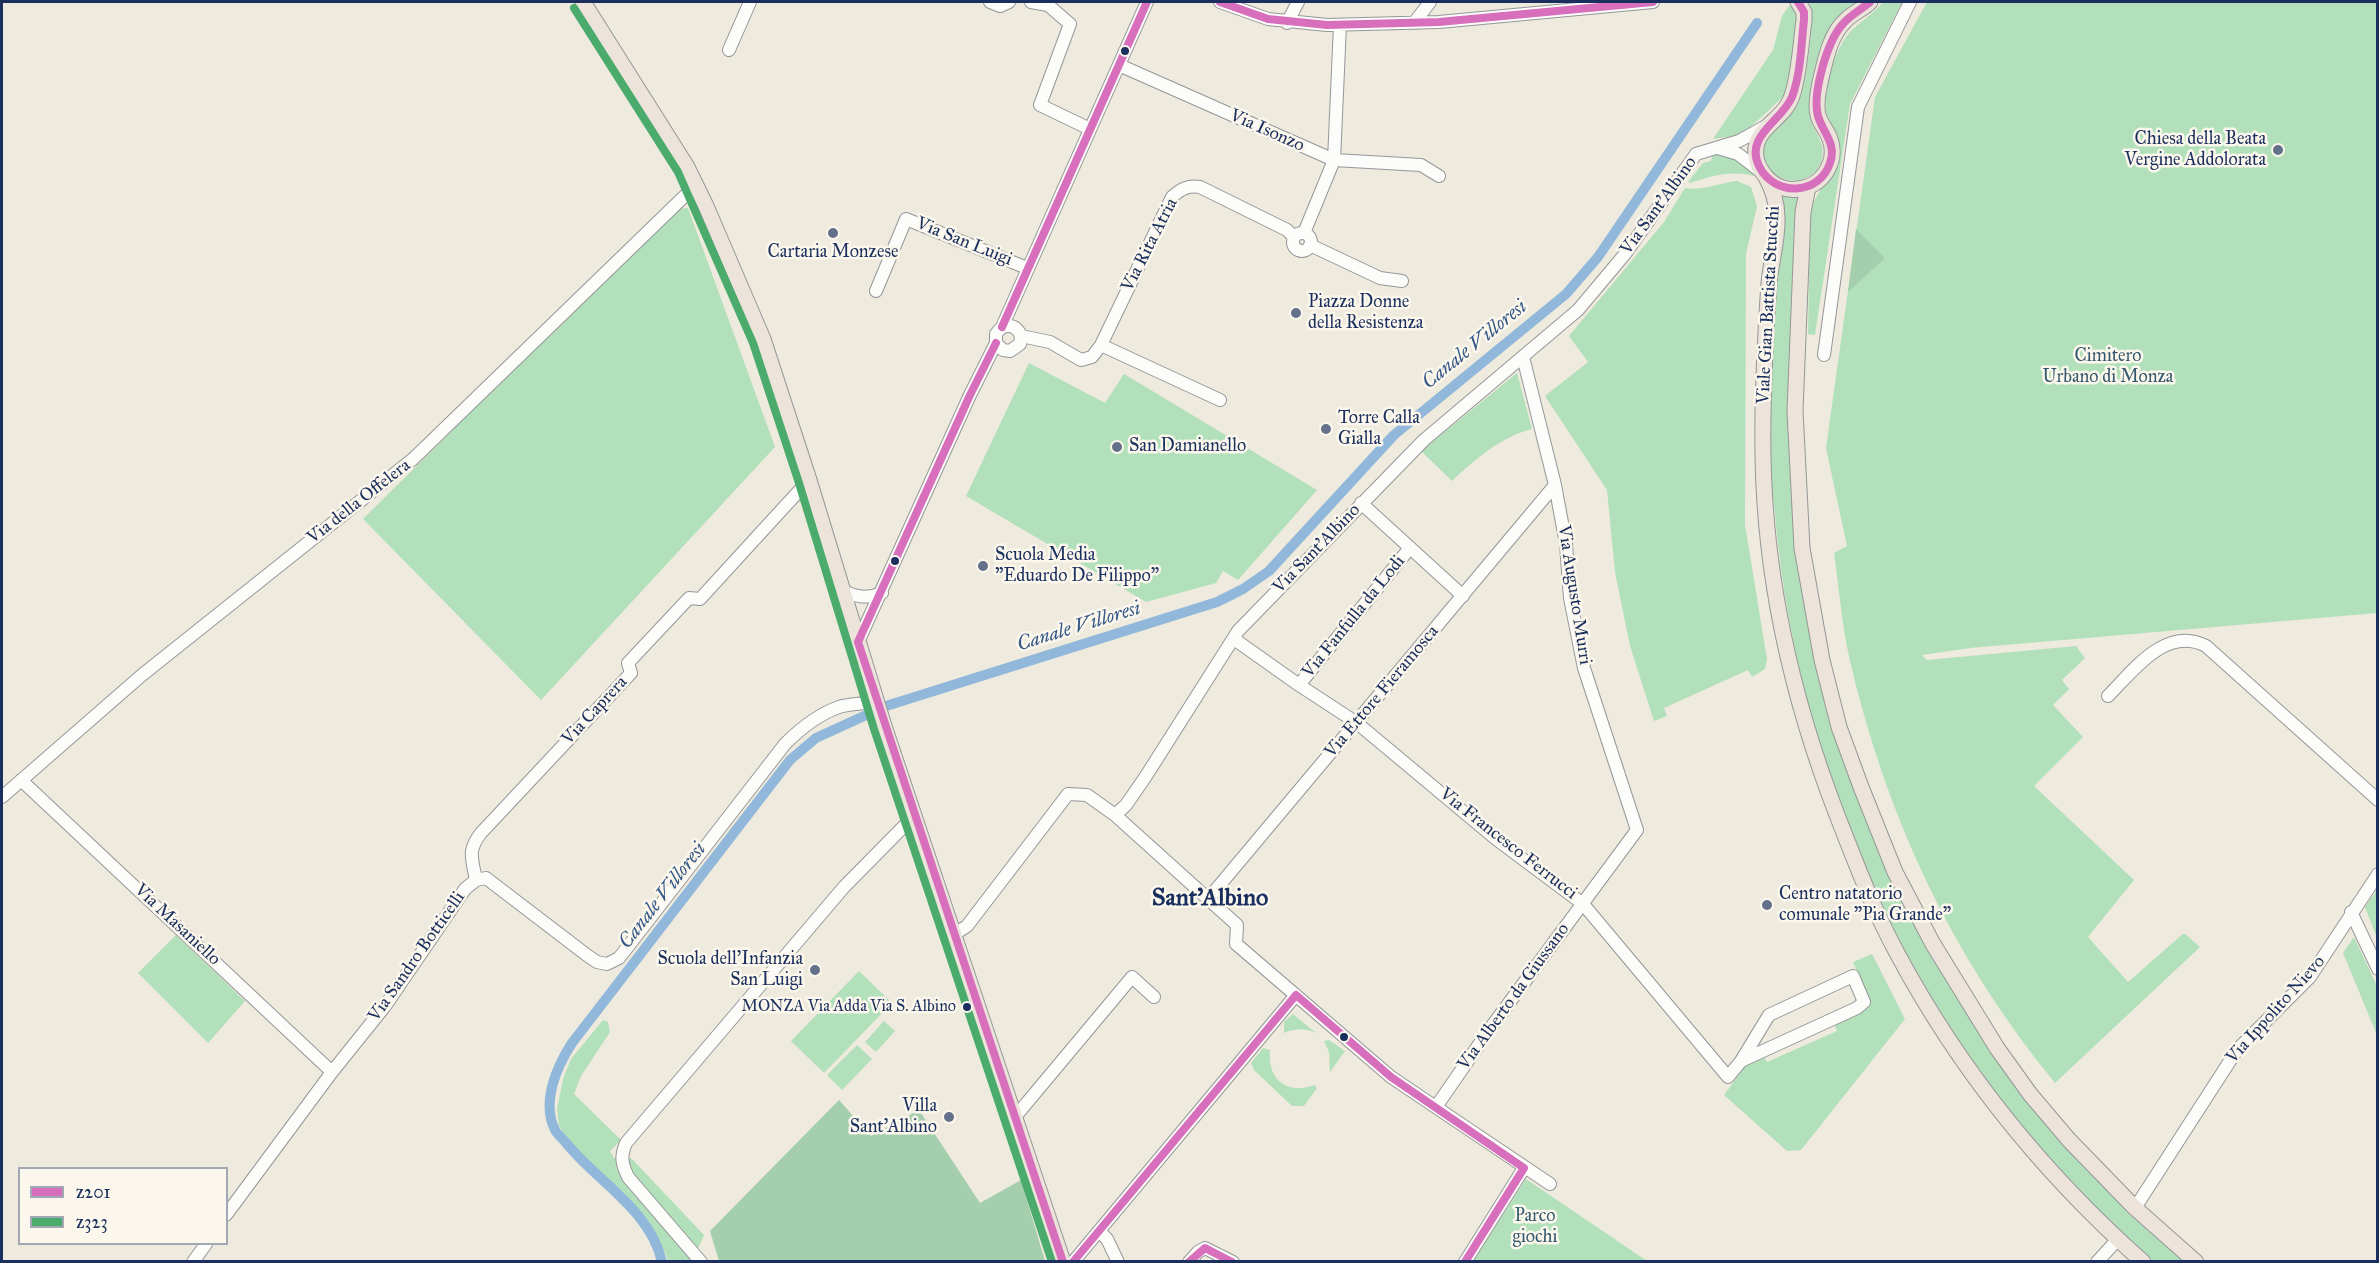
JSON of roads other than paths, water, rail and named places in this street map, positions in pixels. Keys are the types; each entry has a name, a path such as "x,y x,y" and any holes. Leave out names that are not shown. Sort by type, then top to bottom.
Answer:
{"main road":[{"path":"583,2 696,185 763,339 809,480 884,726 1063,1262"},
{"name":"Viale Gian Battista Stucchi","path":"1798,2 1804,12 1804,20 1792,96 1783,111 1767,125 1759,137 1756,151 1758,165 1774,195 1777,218 1770,277 1762,394 1763,460 1768,528 1788,655 1805,724 1825,783 1874,905 1896,952 1934,1017 1994,1101 2050,1171 2143,1262"},
{"path":"1808,187 1825,174 1832,157 1830,138 1819,120 1817,110 1821,76 1834,34 1845,21 1870,2"},
{"name":"Viale Gian Battista Stucchi","path":"1764,175 1777,186 1786,189 1808,187 1802,215 1795,411 1802,548 1810,602 1839,727 1895,872 1933,944 1973,1010 2030,1094 2068,1140 2135,1208 2196,1262"}],"street":[{"path":"729,50 750,2"},
{"path":"1031,2 1049,3 1070,24 1040,105 1090,129"},
{"path":"1001,347 996,334 1002,327 1148,2"},
{"path":"1220,2 1257,16 1287,23 1340,25 1414,23 1653,2"},
{"path":"1287,23 1298,2"},
{"path":"1414,23 1430,2"},
{"path":"1824,355 1858,107 1910,2"},
{"path":"1340,25 1334,160 1299,235 1309,236 1310,245 1380,278 1402,281"},
{"name":"Via Isonzo","path":"1119,65 1334,160 1421,165 1440,176"},
{"name":"Via Sant'Albino","path":"1115,815 1126,805 1146,776 1238,631 1334,533 1360,503 1424,440 1578,310 1601,285 1692,158 1703,150 1744,139 1767,125"},
{"name":"Via Sant'Albino","path":"1717,148 1743,156 1764,175"},
{"name":"Via della Offelera","path":"2,797 142,675 413,459 696,185"},
{"name":"Via Rita Atria","path":"1101,345 1172,197 1180,190 1190,186 1200,187 1299,235"},
{"name":"Via San Luigi","path":"876,291 906,219 1027,267"},
{"path":"1001,347 1014,350 1022,336 1013,301"},
{"path":"1002,327 1009,326 1022,336 1050,342 1083,360 1092,357 1101,345 1220,400"},
{"path":"858,642 970,395 987,363 1001,347"},
{"name":"Via Augusto Murri","path":"1522,357 1555,485 1566,544 1570,598 1579,645 1636,830"},
{"name":"Via Caprera","path":"477,880 471,857 472,845 481,833 631,673 628,663 689,598 700,599 809,480"},
{"name":"Via Ettore Fieramosca","path":"1208,899 1555,485"},
{"path":"1360,503 1463,596"},
{"name":"Via Fanfulla da Lodi","path":"1299,685 1409,549"},
{"path":"841,589 851,595 873,596 882,593"},
{"name":"Via Francesco Ferrucci","path":"1234,639 1357,723 1496,839 1583,903 1728,1077 1741,1061 1769,1015 1853,976 1864,1002 1857,1008 1741,1061"},
{"path":"2108,696 2162,645 2179,641 2199,642 2378,800"},
{"name":"Via Sandro Botticelli","path":"228,1212 332,1072 385,1006 465,889 477,880 486,878 588,956 597,962 607,964 619,958 785,744 808,724 826,713 840,707 877,704"},
{"name":"Via Masaniello","path":"21,780 332,1072"},
{"path":"953,935 967,926 1068,794 1087,795 1115,815 1237,925 1236,944 1390,1077 1550,1184"},
{"path":"701,1262 628,1177 622,1163 622,1152 626,1143 844,887 914,816"},
{"name":"Via Alberto da Giussano","path":"1436,1107 1489,1030 1636,830"},
{"name":"Via Ippolito Nievo","path":"2135,1208 2232,1056 2310,977 2378,874"},
{"path":"2351,912 2378,969"},
{"path":"1016,1117 1132,977 1154,997"},
{"path":"1073,1262 1296,995"},
{"path":"1465,1262 1524,1168"},
{"path":"1100,1231 1118,1262"},
{"path":"2099,1261 2118,1239"},
{"path":"193,1262 205,1245"},
{"path":"1189,1262 1205,1248 1233,1262"}],"waterway":[{"name":"Canale Villoresi","path":"662,1262 647,1227 635,1212 579,1158 555,1130 551,1119 550,1096 556,1073 572,1043 790,760 816,738 886,706 1217,602 1243,589 1269,571 1394,435 1566,294 1598,257 1757,23"}],"place":[{"name":"Chiesa della Beata Vergine Addolorata","path":"2278,150"},
{"name":"Cartaria Monzese","path":"833,233"},
{"name":"Piazza Donne della Resistenza","path":"1296,313"},
{"name":"Torre Calla Gialla","path":"1326,429"},
{"name":"San Damianello","path":"1117,447"},
{"name":"Scuola Media \"Eduardo De Filippo\"","path":"983,566"},
{"name":"Centro natatorio comunale \"Pia Grande\"","path":"1767,905"},
{"name":"Scuola dell'Infanzia San Luigi","path":"815,970"},
{"name":"MONZA Via Adda Via S. Albino","path":"967,1007"},
{"name":"Villa Sant'Albino","path":"949,1117"}],"district":[{"name":"Sant'Albino","path":"1210,899"}],"park label":[{"name":"Cimitero Urbano di Monza","path":"2108,367"},
{"name":"Parco giochi","path":"1535,1227"}]}
